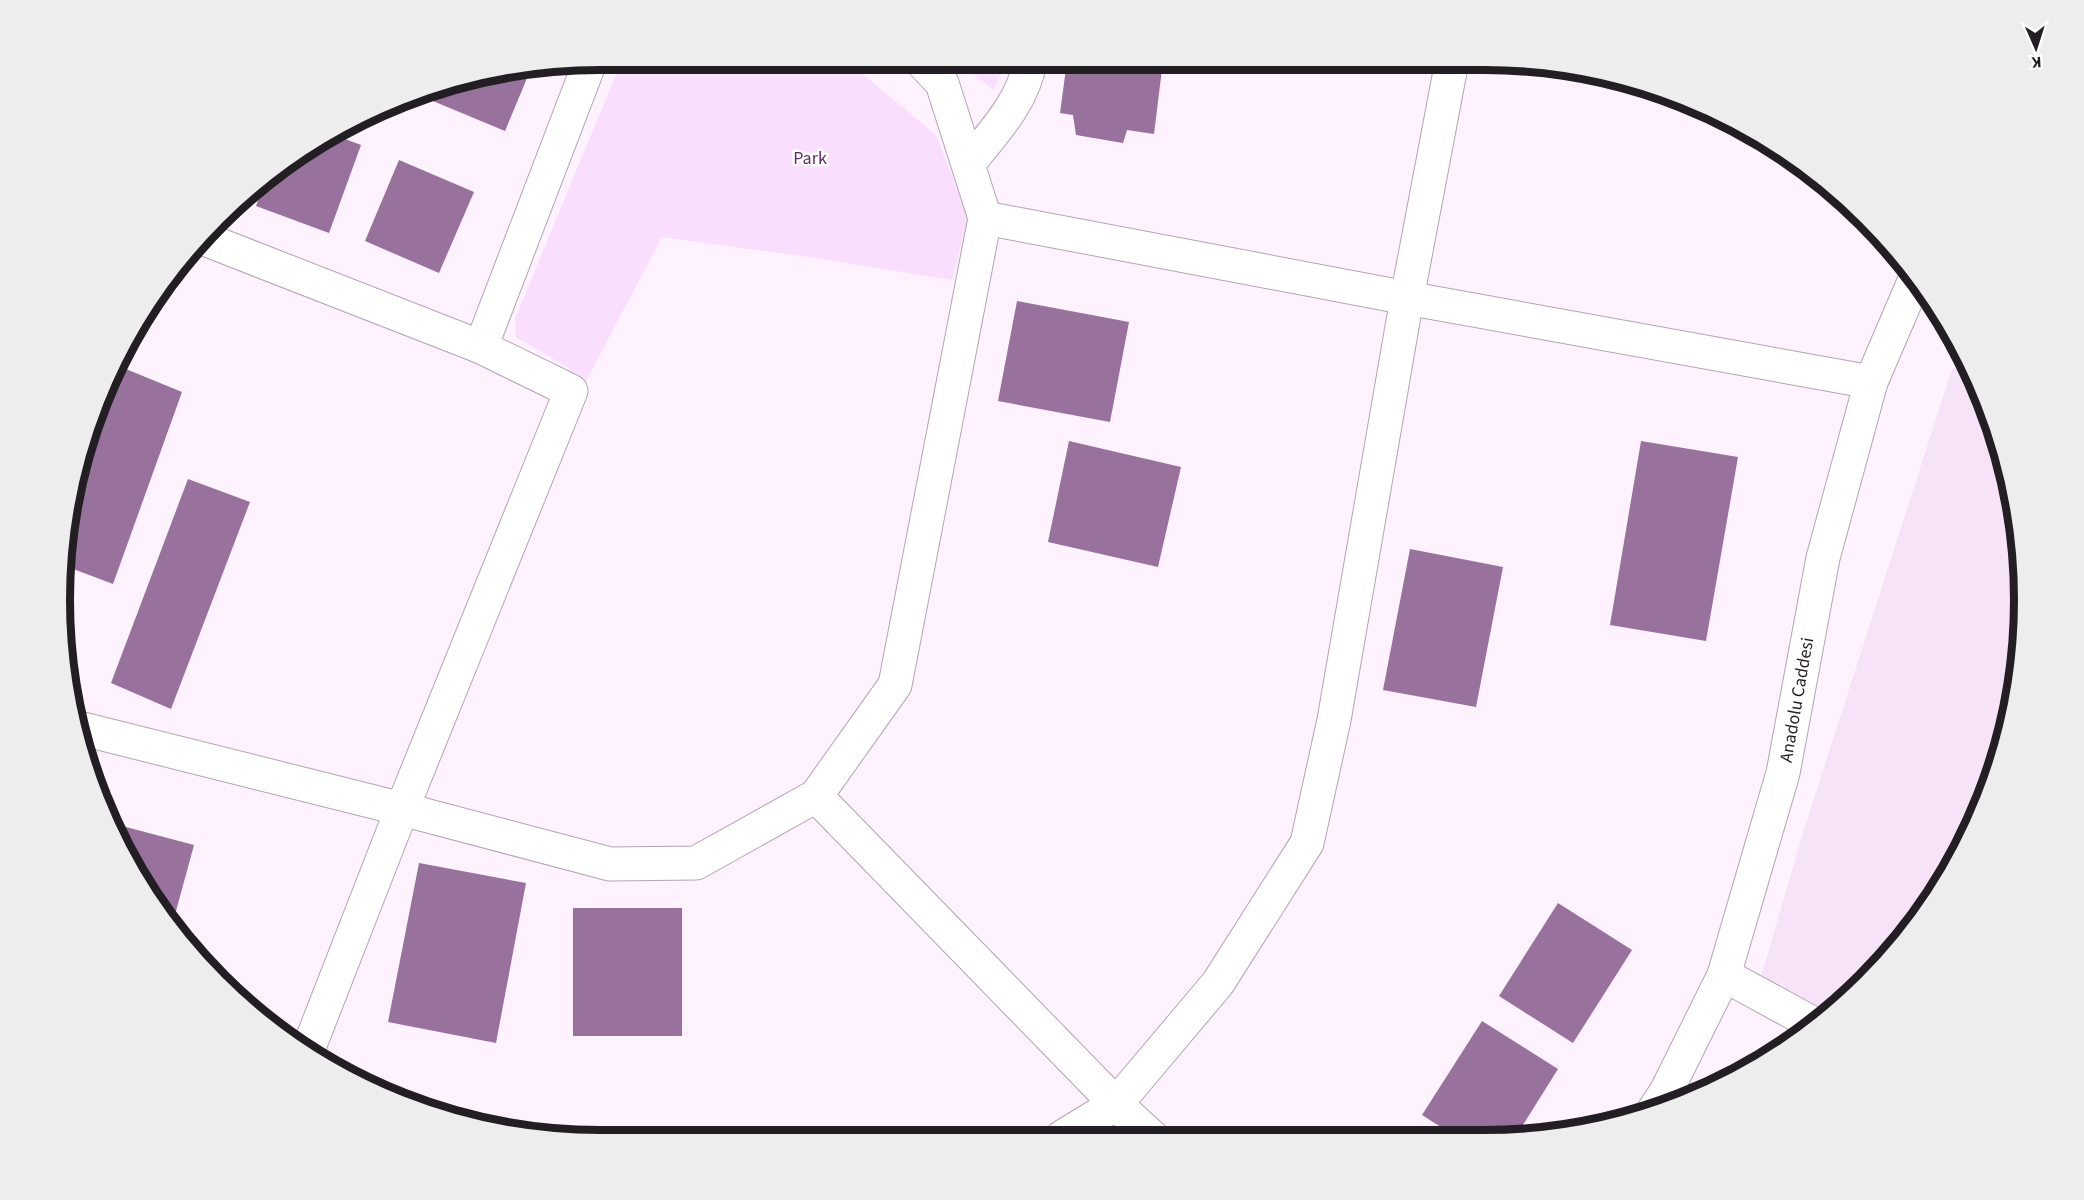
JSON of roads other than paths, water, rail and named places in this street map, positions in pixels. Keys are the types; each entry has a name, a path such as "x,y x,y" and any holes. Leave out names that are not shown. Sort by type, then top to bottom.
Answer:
{"street":[{"path":"87,730 610,864 696,863 816,796 895,685 985,218 942,83 930,70"},
{"path":"968,164 1008,114 1028,70"},
{"path":"1073,1130 1116,1104 1218,983 1307,843 1334,720 1407,298 1450,70"},
{"path":"481,347 587,71"},
{"path":"985,218 1407,298 1871,382"},
{"path":"211,242 481,347 572,391 402,809 311,1043"},
{"name":"Anadolu Caddesi","path":"1662,1098 1724,975 1783,773 1823,558 1871,382 1911,288"},
{"path":"816,796 1116,1104 1144,1130"},
{"path":"1724,975 1806,1020"}],"park label":[{"name":"Park","path":"810,158"}]}
